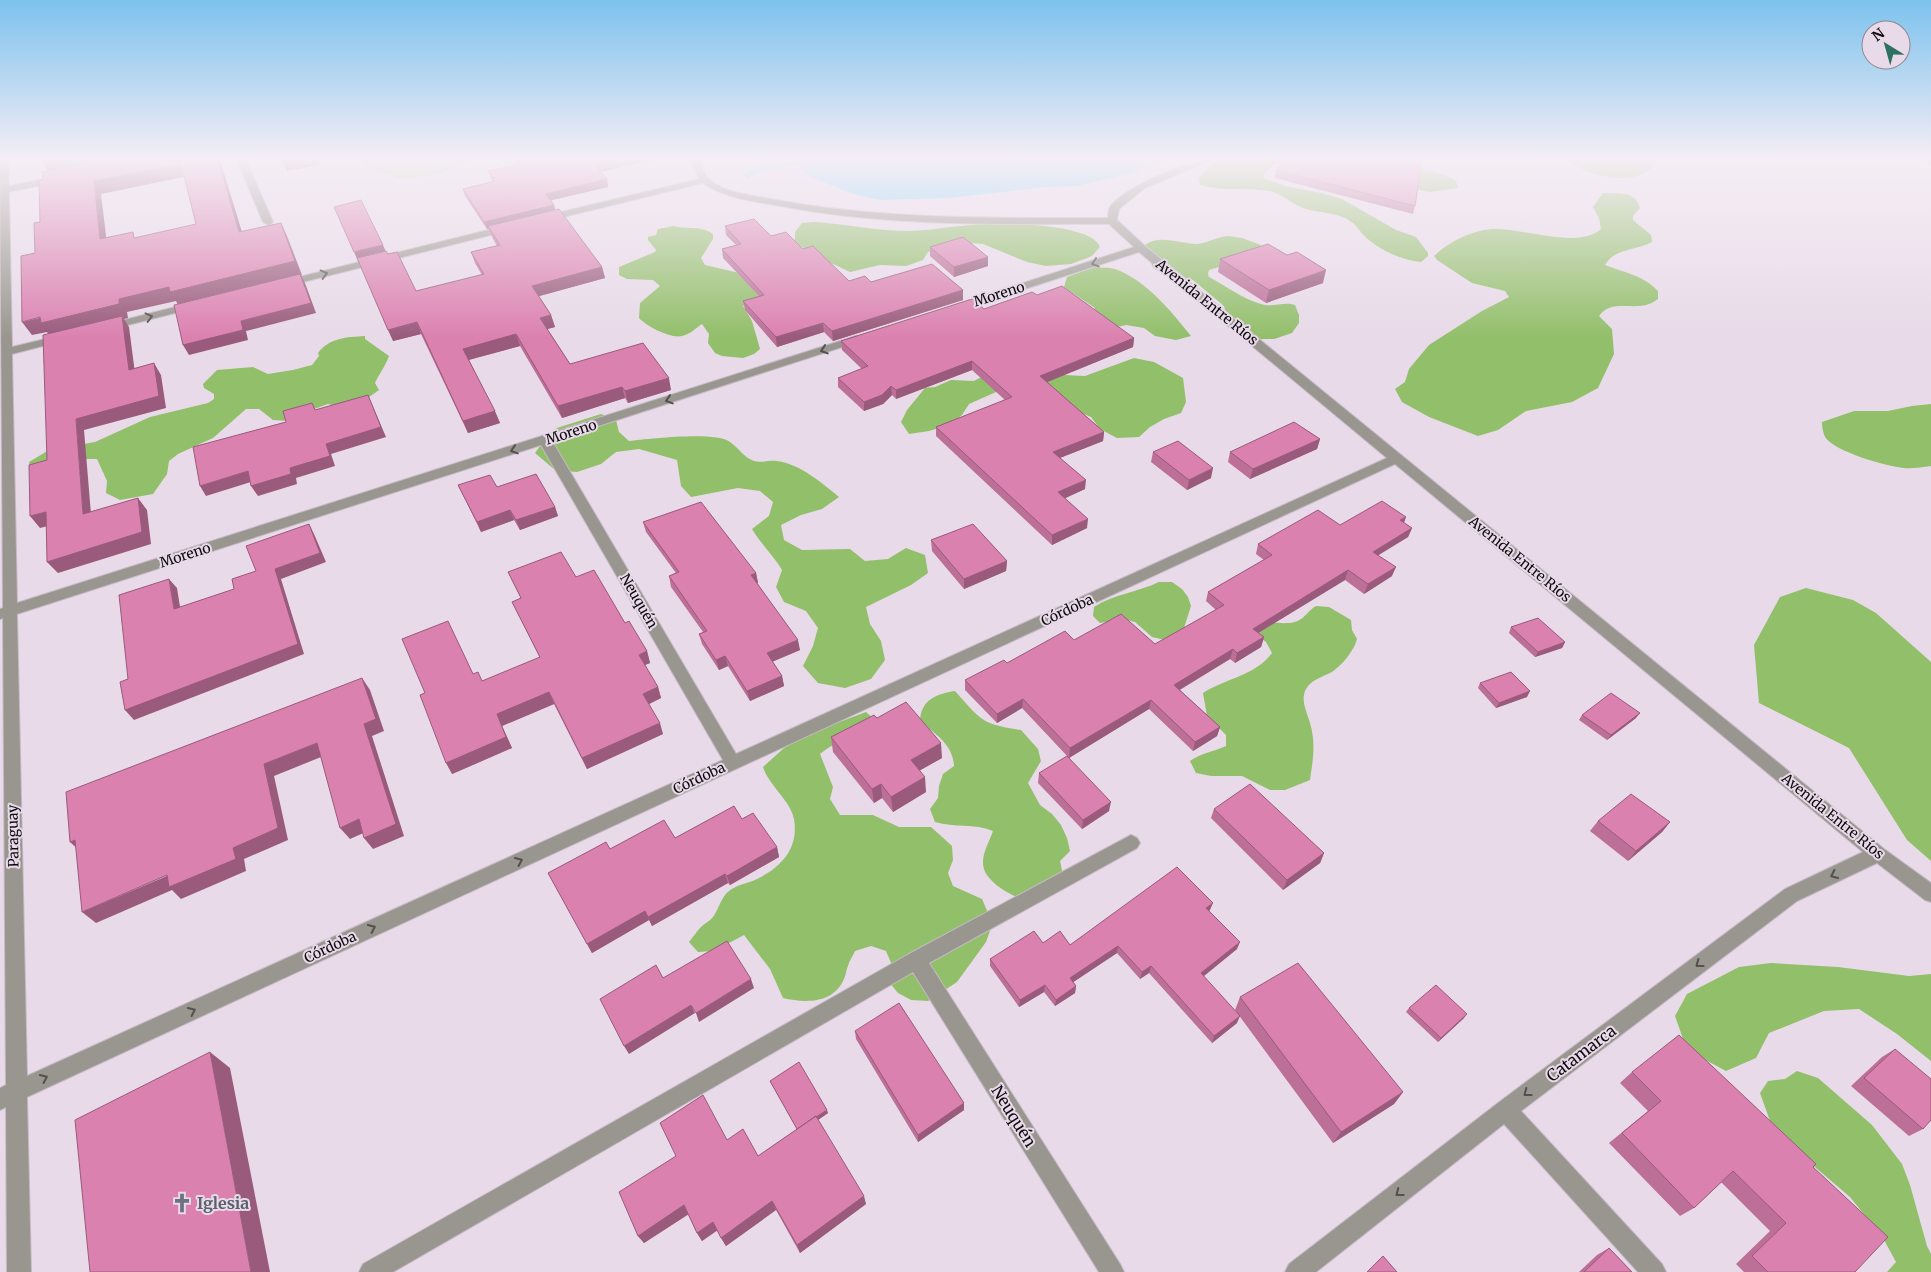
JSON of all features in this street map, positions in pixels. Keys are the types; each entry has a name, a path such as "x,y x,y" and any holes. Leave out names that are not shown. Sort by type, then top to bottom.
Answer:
{"street":[{"name":"Paraguay","path":"2,219 5,612 19,1272"},
{"path":"268,287 544,219"},
{"path":"952,219 1112,220"},
{"name":"Avenida Entre Ríos","path":"1112,220 1141,248 1878,854 1931,894"},
{"name":"Moreno","path":"942,312 1141,248"},
{"path":"94,330 210,302"},
{"name":"Moreno","path":"5,612 876,333"},
{"path":"4,353 75,335"},
{"name":"Neuquén","path":"545,440 732,763"},
{"name":"Córdoba","path":"0,1098 1397,458"},
{"path":"371,1272 916,960 1131,843"},
{"name":"Catamarca","path":"1297,1272 1505,1110 1791,895 1878,854"},
{"name":"Neuquén","path":"916,960 1112,1272"},
{"path":"1505,1110 1654,1272"}],"green space":[{"path":"1348,219 1377,219 1396,230 1416,237 1428,253 1428,256 1421,262 1394,255 1380,248"},
{"path":"1599,219 1633,219 1651,235 1652,242 1620,253 1605,265 1646,281 1658,291 1658,299 1642,306 1611,307 1599,316 1612,329 1614,354 1598,388 1572,402 1526,411 1498,430 1478,436 1429,417 1402,402 1395,389 1405,382 1409,369 1429,345 1482,311 1509,297 1505,291 1472,283 1437,260 1434,256 1461,238 1476,232 1492,229 1578,238 1591,235 1601,229"},
{"path":"815,222 909,231 985,224 1048,226 1082,234 1094,239 1100,247 1092,256 1071,264 1046,266 1027,262 983,244 959,242 928,252 923,260 906,266 880,265 850,272 814,255 795,242 795,232 802,223"},
{"path":"674,226 704,230 713,234 713,239 701,258 705,265 748,275 773,294 743,306 752,321 760,349 754,354 743,358 722,356 715,353 708,343 709,334 702,324 682,336 672,336 647,325 639,318 640,303 660,286 653,280 627,279 619,275 619,267 655,252 656,250 648,240 648,237 656,235 658,229"},
{"path":"1228,236 1242,238 1261,245 1251,255 1209,270 1209,277 1254,302 1265,305 1295,305 1299,315 1299,323 1292,333 1274,339 1250,337 1226,313 1224,306 1193,280 1161,273 1153,268 1145,247 1145,245 1157,240 1197,244"},
{"path":"1095,267 1115,269 1147,288 1191,336 1176,340 1155,336 1144,328 1126,325 1108,329 1064,375 1085,376 1134,358 1154,362 1183,378 1186,402 1181,413 1164,419 1150,427 1139,437 1117,438 1100,429 1091,417 1008,382 996,392 969,404 962,415 949,425 909,434 901,422 907,410 925,388 935,387 951,380 974,381 1089,318 1095,308 1064,287 1067,277"},
{"path":"365,336 365,339 389,356 375,383 379,390 362,402 336,406 328,404 295,416 289,421 273,420 259,409 246,409 213,438 178,454 169,461 167,474 153,494 120,500 106,493 107,481 97,459 82,459 30,467 29,462 49,450 95,442 150,417 208,403 214,399 214,394 204,388 203,384 217,370 253,367 268,374 293,370 312,365 322,348 333,341"},
{"path":"1931,404 1931,466 1904,468 1874,461 1839,448 1831,443 1824,434 1822,422 1854,411 1888,411"},
{"path":"601,414 616,420 619,432 629,441 697,436 722,439 730,442 754,461 786,463 810,475 839,497 822,509 801,515 781,525 784,540 802,550 850,549 865,561 888,559 906,548 925,555 928,573 911,585 866,607 870,624 881,641 885,660 871,679 845,688 818,683 803,666 813,646 818,628 806,611 784,602 776,587 782,570 752,529 769,516 773,502 760,491 738,488 691,497 681,486 677,460 639,449 616,452 601,464 577,472 555,470 535,453 548,435 557,428"},
{"path":"1159,582 1172,582 1182,589 1188,597 1191,606 1184,628 1165,640 1152,637 1135,622 1123,619 1100,623 1093,616 1094,607 1118,596"},
{"path":"1806,588 1853,600 1876,613 1931,662 1931,861 1907,840 1849,748 1759,703 1754,645 1780,597"},
{"path":"1316,606 1329,607 1351,620 1352,630 1357,639 1350,653 1340,666 1311,683 1304,693 1304,702 1312,731 1313,745 1310,780 1285,790 1270,790 1242,776 1211,776 1196,773 1190,761 1198,756 1226,746 1226,735 1207,716 1203,693 1249,672 1265,661 1272,653 1266,642 1256,635 1264,622 1288,623 1297,621"},
{"path":"955,691 983,720 998,726 1021,730 1038,749 1041,761 1028,783 1040,805 1052,814 1061,825 1070,851 1060,861 1063,875 1061,889 1046,898 1029,901 1014,896 998,886 987,875 983,859 993,831 979,827 935,822 930,809 938,798 943,774 954,766 953,758 942,740 920,721 921,714 923,708 931,699"},
{"path":"866,712 875,720 820,754 833,787 830,799 840,815 873,815 899,827 931,827 952,846 953,860 948,873 953,886 982,899 988,913 991,928 986,942 957,982 928,1001 911,1000 898,993 888,981 892,965 886,951 871,946 855,951 843,981 832,994 825,998 808,1001 783,998 770,969 744,935 714,951 698,952 689,942 701,927 713,917 726,894 735,887 757,879 774,869 791,848 795,829 792,812 770,781 763,767 784,748 810,733"},
{"path":"1771,963 1838,967 1909,976 1931,974 1931,1061 1897,1034 1859,1009 1824,1011 1769,1033 1756,1058 1726,1071 1687,1050 1675,1016 1687,994 1739,967"},
{"path":"1797,1071 1818,1078 1872,1125 1902,1164 1931,1254 1931,1272 1887,1272 1896,1262 1883,1238 1850,1197 1774,1132 1760,1093 1768,1081 1785,1079"}],"building":[{"path":"40,219 98,219 100,239 133,232 134,238 196,224 195,219 235,219 239,232 281,223 295,261 170,292 169,287 119,299 119,304 41,323 40,317 22,322 21,256 35,253 34,223 40,222"},
{"path":"339,219 370,219 383,245 354,252"},
{"path":"482,219 495,219 484,222"},
{"path":"516,219 567,219 602,267 532,286 551,315 540,318 570,364 643,343 669,378 625,391 622,387 558,406 516,334 463,349 495,411 463,421 417,322 388,330 357,258 386,251 388,254 397,252 416,291 484,274 471,252 500,245 488,226"},
{"path":"754,219 771,236 786,232 803,249 813,246 849,281 865,276 871,282 932,264 963,290 832,331 823,323 776,337 743,301 764,295 722,249 741,244 725,226"},
{"path":"963,237 988,257 954,267 930,247"},
{"path":"1268,244 1287,255 1297,252 1326,270 1269,290 1220,259"},
{"path":"300,274 311,303 241,321 243,330 183,345 174,305"},
{"path":"1062,286 1134,338 1040,376 1104,432 1053,452 1086,480 1058,492 1088,519 1052,535 936,427 1012,397 972,361 896,390 891,386 882,395 864,402 838,378 868,366 841,341 972,299 984,309 1032,292 1037,295"},
{"path":"122,316 129,370 154,363 159,396 76,419 83,514 138,498 142,532 47,562 46,512 30,516 29,465 47,460 43,335"},
{"path":"368,395 381,427 326,444 330,456 290,468 291,474 251,486 248,471 200,486 193,447 286,422 283,411 312,403 315,410"},
{"path":"1294,422 1320,439 1253,469 1230,452"},
{"path":"1178,441 1213,468 1189,480 1153,452"},
{"path":"536,474 555,507 516,520 510,510 477,522 458,485 490,475 497,487"},
{"path":"1382,501 1406,517 1400,520 1412,528 1373,552 1396,567 1368,584 1348,570 1253,629 1264,637 1237,653 1233,649 1174,685 1220,727 1195,742 1151,700 1070,748 1023,699 997,714 965,680 1004,660 1007,663 1065,631 1074,640 1121,614 1155,644 1224,605 1208,592 1272,555 1258,544 1318,510 1340,525"},
{"path":"701,502 756,573 751,575 798,640 767,653 782,676 747,691 725,656 716,660 699,634 707,631 669,576 679,572 643,522"},
{"path":"309,524 320,553 275,569 298,644 125,710 120,682 128,679 119,595 169,579 174,609 234,589 232,579 256,571 246,546"},
{"path":"973,524 1007,561 964,579 931,540"},
{"path":"561,552 576,577 594,570 625,623 629,621 647,651 639,655 658,687 643,694 660,723 582,758 549,692 497,714 506,737 446,763 420,695 425,693 402,639 448,621 473,674 478,672 482,681 540,657 512,602 521,598 508,572"},
{"path":"1538,618 1565,642 1538,652 1511,627"},
{"path":"1511,672 1530,691 1499,703 1480,683"},
{"path":"362,678 376,719 364,724 396,824 364,838 359,819 340,828 317,743 264,764 278,828 233,848 236,859 169,887 167,875 82,912 75,840 70,842 66,792"},
{"path":"1611,693 1640,713 1611,735 1582,715"},
{"path":"906,702 941,743 911,760 925,777 891,797 881,784 872,789 831,737 874,715 877,718"},
{"path":"1067,756 1111,802 1083,820 1039,773"},
{"path":"1250,784 1324,853 1287,880 1214,809"},
{"path":"1631,794 1670,822 1636,851 1598,821"},
{"path":"734,806 742,819 753,813 777,847 727,876 725,874 648,917 645,911 587,944 548,873 606,842 610,849 664,820 675,838"},
{"path":"1177,867 1213,903 1206,908 1240,942 1201,973 1240,1016 1214,1036 1151,966 1142,972 1118,946 1070,978 1076,986 1056,1000 1045,985 1020,1000 990,959 1034,931 1043,943 1060,931 1070,945"},
{"path":"727,941 751,979 696,1013 691,1005 624,1046 600,999 656,965 663,978"},
{"path":"1298,963 1403,1092 1341,1132 1240,997"},
{"path":"1436,985 1467,1014 1441,1038 1409,1008"},
{"path":"899,1003 964,1103 918,1135 855,1031"},
{"path":"1679,1035 1816,1164 1813,1167 1888,1237 1855,1272 1768,1272 1752,1256 1786,1223 1733,1171 1694,1208 1622,1133 1661,1101 1632,1072"},
{"path":"1895,1049 1931,1079 1931,1120 1923,1129 1864,1078"},
{"name":"Iglesia","path":"210,1052 251,1272 90,1272 75,1120"},
{"path":"799,1062 827,1110 797,1129 770,1081"},
{"path":"703,1095 727,1140 743,1129 758,1156 816,1116 864,1196 797,1245 772,1201 721,1238 713,1222 697,1233 684,1205 638,1236 619,1192 676,1156 660,1123"},
{"path":"1609,1248 1632,1272 1584,1272"},
{"path":"1383,1256 1397,1272 1367,1272"}],"place":[{"name":"Iglesia","path":"182,1203"}]}
